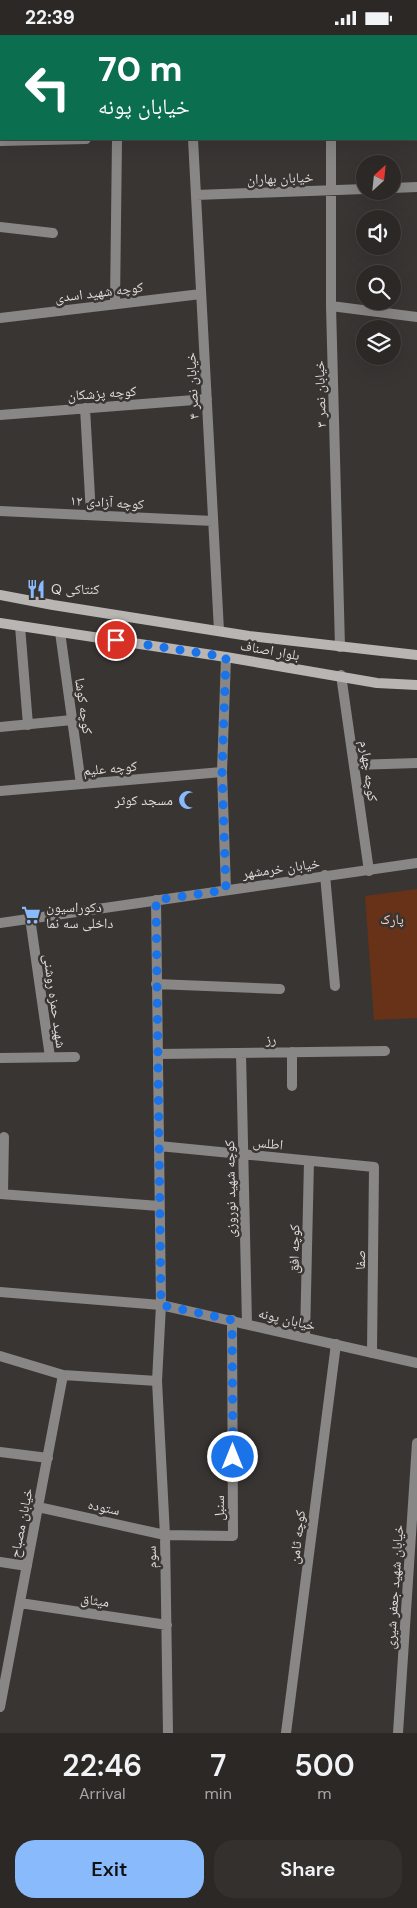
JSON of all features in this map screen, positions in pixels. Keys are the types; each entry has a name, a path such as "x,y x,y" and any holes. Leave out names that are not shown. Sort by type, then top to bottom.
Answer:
{"main road":[{"name":"بلوار اصناف","path":"0,595 218,631 417,655"},
{"name":"بلوار اصناف","path":"0,623 341,675 377,683 417,685"}],"street":[{"path":"0,35 9,35"},
{"path":"0,141 43,140"},
{"path":"115,304 117,140"},
{"name":"خیابان نصر ۴","path":"193,140 218,631"},
{"name":"خیابان نصر ۳","path":"331,140 331,306 340,647"},
{"path":"401,188 417,187"},
{"name":"خیابان بهاران","path":"196,195 356,189"},
{"path":"0,227 53,233"},
{"name":"کوچه شهید اسدی","path":"0,318 201,294"},
{"path":"331,306 417,317"},
{"name":"کوچه پزشکان","path":"0,415 207,399"},
{"path":"85,408 90,515"},
{"name":"کوچه آزادی ۱۲","path":"0,511 213,521"},
{"path":"20,626 28,725"},
{"name":"کوچه کوشا","path":"60,632 81,784"},
{"path":"226,657 222,772 226,890"},
{"name":"کوچه چهارم","path":"341,675 369,871"},
{"path":"0,727 72,720"},
{"path":"354,765 417,763"},
{"name":"کوچه علیم","path":"0,791 222,772"},
{"name":"خیابان خرمشهر","path":"0,923 417,863"},
{"path":"325,875 335,986"},
{"path":"156,900 161,1305"},
{"name":"شهید حمزه روشنی","path":"30,919 50,1057"},
{"path":"156,984 280,989"},
{"name":"رز","path":"158,1054 385,1051"},
{"name":"کوچه شهید نوروزی","path":"241,1053 247,1324"},
{"path":"292,1053 292,1086"},
{"path":"0,1058 75,1057"},
{"path":"4,1137 1,1194 160,1206"},
{"name":"اطلس","path":"158,1145 374,1167"},
{"name":"کوچه افق","path":"305,1337 309,1161"},
{"name":"صفا","path":"372,1353 374,1167"},
{"name":"خیابان پونه","path":"0,1291 161,1305 417,1363"},
{"name":"سوم","path":"161,1305 158,1381 165,1535 168,1733"},
{"name":"سنبل","path":"165,1535 233,1536 232,1320"},
{"name":"کوچه ثامن","path":"286,1733 336,1344"},
{"path":"0,1356 64,1375 158,1381"},
{"name":"خیابان مصباح","path":"0,1707 5,1656 20,1603 64,1375"},
{"name":"خیابان شهید جعفر شیری","path":"398,1733 417,1443"},
{"path":"0,1452 48,1458"},
{"name":"ستوده","path":"38,1507 165,1535"},
{"path":"0,1563 27,1566"},
{"name":"میثاق","path":"20,1603 167,1625"}],"green space":[{"name":"پارک","path":"417,889 417,1018 374,1020 365,896"}],"place":[{"name":"Q کنتاکی","path":"36,589"},
{"name":"مسجد کوثر","path":"188,800"},
{"name":"دکوراسیون داخلی سه نما","path":"31,915"}],"route":[{"path":"116,640 226,657 222,772 226,890 156,900 156,984 161,1305 232,1320 233,1457"}]}
